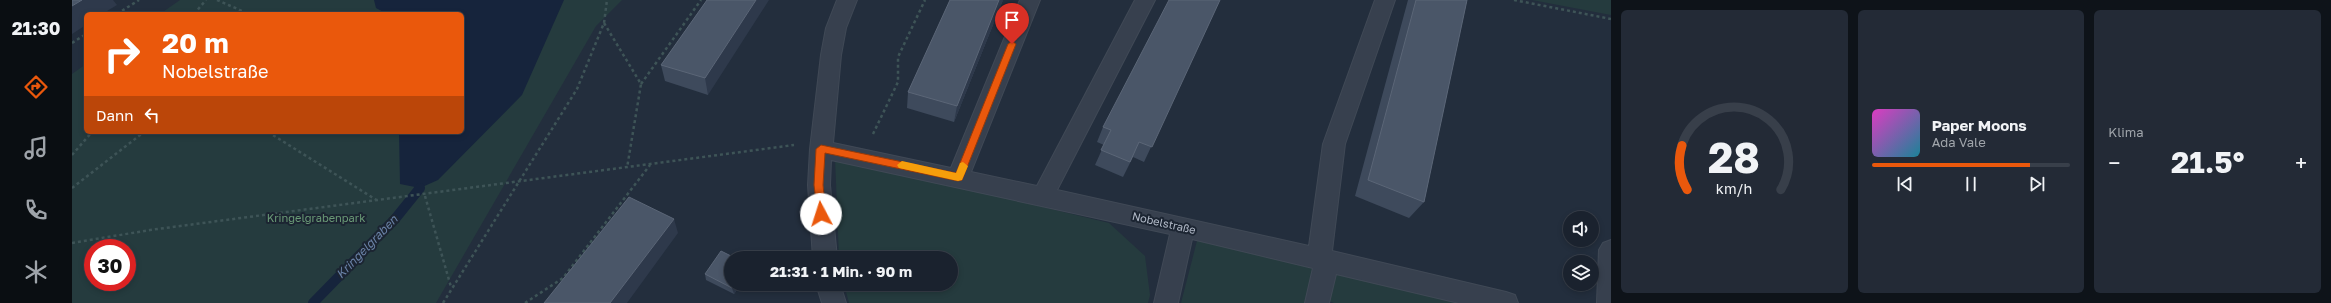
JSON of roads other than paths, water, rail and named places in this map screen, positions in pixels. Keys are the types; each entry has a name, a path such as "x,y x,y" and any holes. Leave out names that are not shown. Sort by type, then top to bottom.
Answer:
{"street":[{"path":"824,251 819,185 821,149 831,54 836,28 847,0"},
{"path":"958,177 1030,0"},
{"path":"1043,196 1145,0"},
{"path":"1317,303 1323,260 1334,144 1385,0"},
{"name":"Nobelstraße","path":"821,149 958,177 1183,227 1506,303"},
{"path":"1166,303 1183,227"},
{"path":"1609,303 1611,250"},
{"path":"830,291 834,303"}],"water":[{"path":"374,0 564,0 522,95 438,180 420,188 400,184 399,134 464,134 464,12 383,12 376,8"}],"waterway":[{"name":"Kringelgraben","path":"313,303 395,219 420,188"}],"park label":[{"name":"Kringelgrabenpark","path":"316,218"}]}
